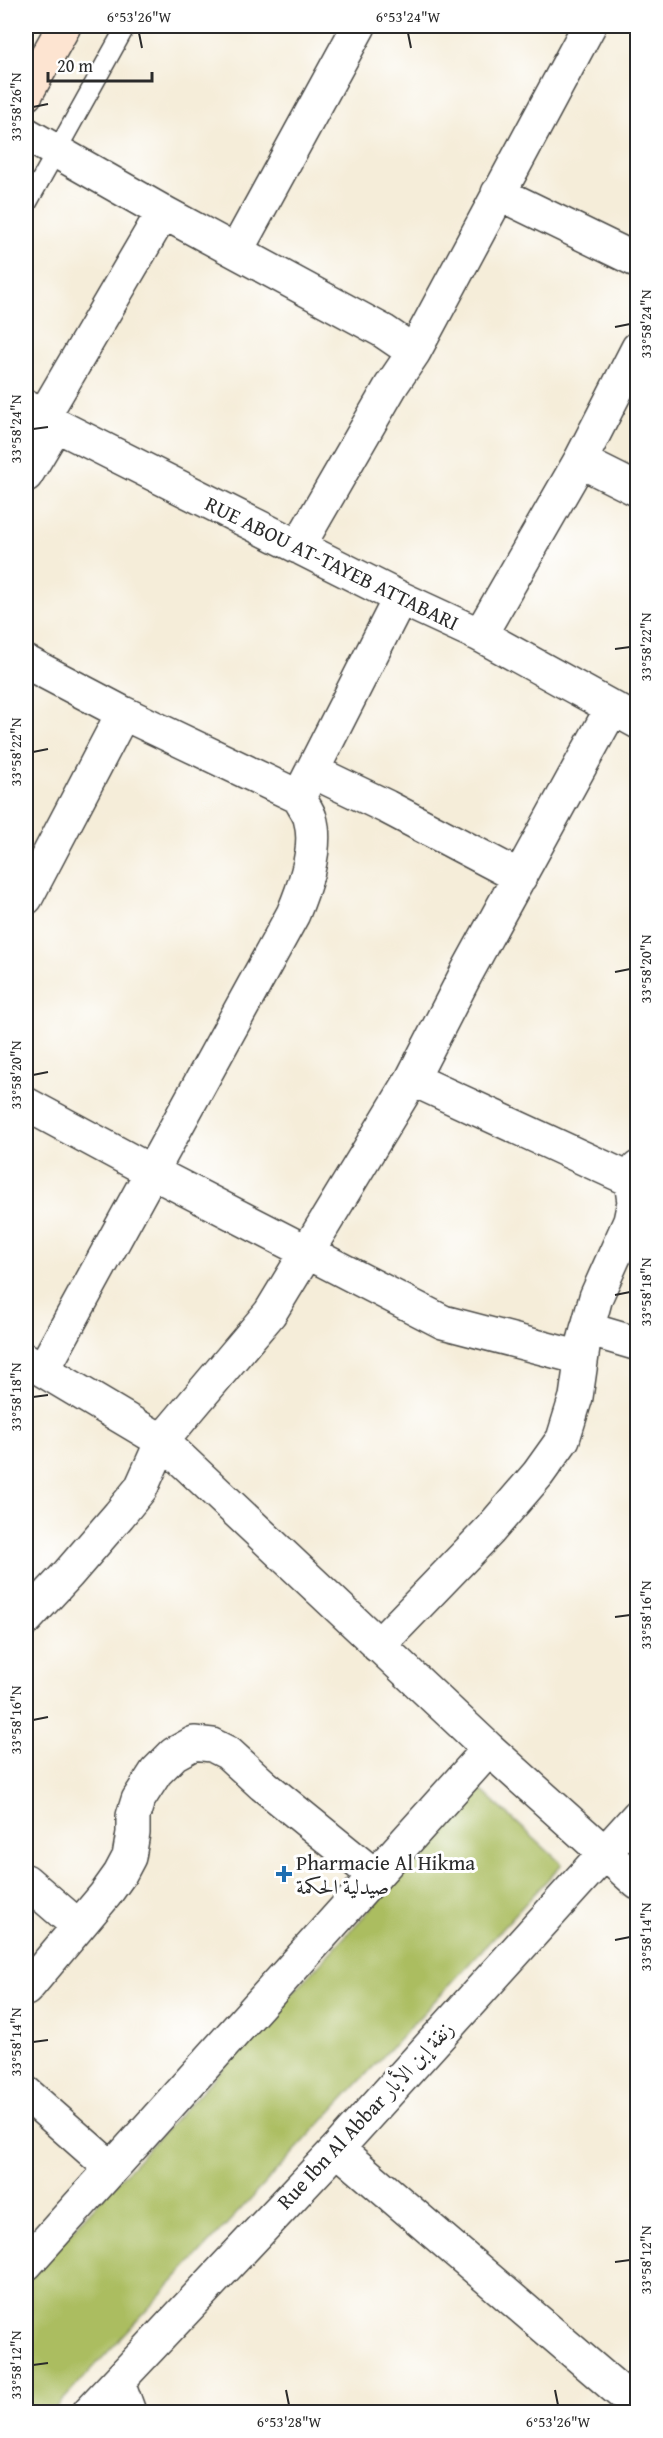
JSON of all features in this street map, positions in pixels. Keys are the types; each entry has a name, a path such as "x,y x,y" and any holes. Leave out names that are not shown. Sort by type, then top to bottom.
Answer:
{"street":[{"path":"26,94 64,26"},
{"path":"236,251 359,26"},
{"path":"298,547 414,352 589,26"},
{"path":"26,134 163,212 383,331 414,352"},
{"path":"498,194 638,261"},
{"path":"26,475 42,416 163,212"},
{"path":"480,635 580,461 638,348"},
{"name":"RUE ABOU AT-TAYEB ATTABARI","path":"42,416 298,547 480,635 625,715"},
{"path":"580,461 638,490"},
{"path":"400,598 305,784 310,818 311,861 293,914 152,1172 34,1365 162,1441 378,1646 638,1883"},
{"path":"26,662 123,713 305,784 387,807 520,877"},
{"path":"26,898 123,713"},
{"path":"26,1619 68,1574 141,1488 162,1441 270,1313 412,1079 467,972 520,877 625,715"},
{"path":"378,1646 489,1531 538,1474 563,1439 576,1397 584,1344 596,1297 630,1221 635,1188 412,1079"},
{"path":"26,1104 152,1172 443,1322 584,1344 638,1344"},
{"path":"26,1989 105,1895 129,1857 133,1816 138,1800 156,1772 174,1754 194,1743 212,1745 228,1753 263,1785 375,1876"},
{"path":"26,2264 489,1749"},
{"name":"Rue Ibn Al Abbar زنقة إبن الأبار","path":"89,2412 337,2149 638,1816"},
{"path":"26,1881 78,1926"},
{"path":"26,2093 111,2168"},
{"path":"337,2149 638,2408"},
{"path":"118,2382 129,2412"}],"lane":[{"path":"26,206 126,26"}],"green space":[{"path":"481,1790 562,1864 52,2412 26,2412 26,2280"}],"place":[{"name":"Pharmacie Al Hikma صيدلية الحكمة","path":"284,1874"}]}
